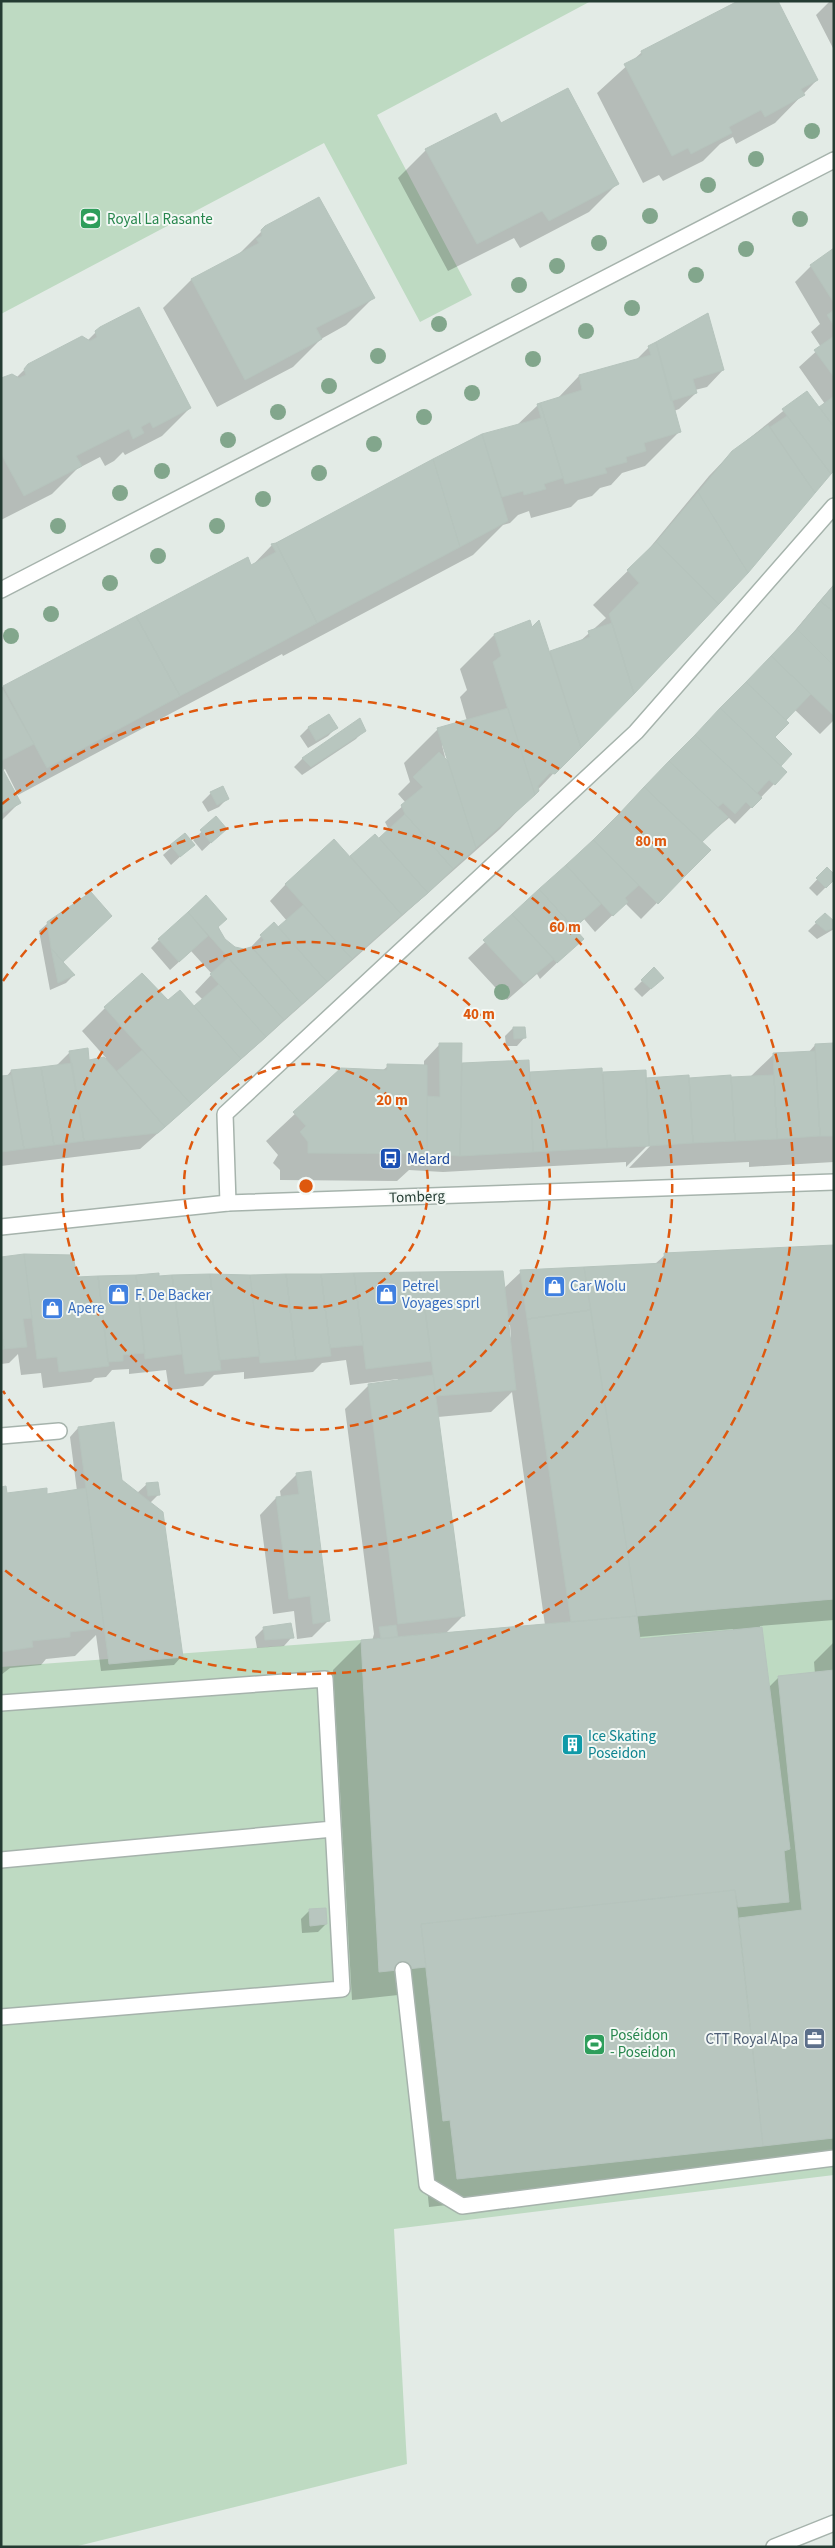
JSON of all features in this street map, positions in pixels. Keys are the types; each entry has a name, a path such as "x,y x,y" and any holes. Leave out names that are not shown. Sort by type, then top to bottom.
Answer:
{"street":[{"path":"1,590 834,160"},
{"path":"228,1203 226,1114 636,732 834,506"},
{"name":"Tomberg","path":"1,1227 228,1203 834,1182"},
{"path":"1,1436 58,1431"},
{"path":"1,1703 325,1678 342,1989 1,2017"},
{"path":"1,1860 333,1829"},
{"path":"403,1970 427,2185 462,2206 834,2158"},
{"path":"774,2547 834,2523"}],"green space":[{"name":"Royal La Rasante","path":"1,1 591,1 377,115 472,295 420,322 324,143 1,314"},
{"path":"834,1599 834,2175 394,2229 407,2464 74,2547 1,2547 1,1667 361,1640"}],"building":[{"path":"738,1 778,1 818,80 801,89 805,95 765,117 761,110 729,127 732,133 691,154 688,148 672,156 624,64 642,55 641,51"},
{"path":"568,88 619,184 549,221 542,211 477,244 425,149 496,113 501,123"},
{"path":"319,197 375,298 316,328 322,339 245,380 191,279 259,243 256,239 262,236 261,230 265,226"},
{"path":"834,248 834,303 810,265"},
{"path":"139,307 191,408 153,428 150,422 141,427 144,433 133,439 129,429 76,456 82,466 24,496 1,454 1,378 12,374 19,378 26,375 24,369 28,364 82,336 90,341 97,337 95,331 100,327"},
{"path":"834,310 834,326 827,315"},
{"path":"708,313 724,370 693,379 697,393 671,401 656,342"},
{"path":"834,336 834,377 814,350"},
{"path":"656,342 681,432 644,443 646,451 626,457 627,462 605,468 607,473 565,484 540,403 582,390 579,375 651,355 648,346"},
{"path":"807,391 834,427 834,471 831,474 782,409"},
{"path":"834,396 834,427 819,407"},
{"path":"540,403 563,478 544,484 546,489 524,495 523,491 502,497 482,434 541,418 537,404"},
{"path":"787,416 831,474 815,493 770,427"},
{"path":"768,425 815,493 748,573 698,492 732,451"},
{"path":"482,434 508,521 460,547 433,459"},
{"path":"433,459 460,547 317,623 276,543"},
{"path":"698,492 748,573 719,604 656,542"},
{"path":"656,542 719,604 634,694 609,614 639,583 627,570"},
{"path":"276,543 317,623 180,696 136,616 248,557 251,565 276,552 271,544"},
{"path":"834,585 834,612 820,601"},
{"path":"820,601 834,612 834,666 797,629"},
{"path":"136,616 180,696 47,768 3,686"},
{"path":"530,620 532,627 539,620 581,748 555,774 550,773 538,786 539,791 535,795 493,662 501,656 494,634"},
{"path":"612,623 634,694 581,748 550,651 590,637 588,631"},
{"path":"797,629 834,666 834,716 771,656"},
{"path":"771,656 811,694 786,720 746,682"},
{"path":"746,682 789,723 775,737 792,754 781,766 720,708"},
{"path":"1,686 34,744 1,761"},
{"path":"508,708 535,795 476,848 437,728"},
{"path":"720,708 787,772 775,785 769,780 757,793 695,735"},
{"path":"329,714 338,728 316,741 308,727"},
{"path":"360,718 366,731 311,767 302,758"},
{"path":"695,735 762,798 752,808 746,802 735,814 723,803 718,807 669,761"},
{"path":"439,752 448,761 476,848 453,869 405,814 401,805 423,787 413,777"},
{"path":"669,761 728,817 702,842 644,787"},
{"path":"1,766 21,803 1,814"},
{"path":"223,786 229,799 217,805 210,792"},
{"path":"644,787 711,850 684,877 619,814"},
{"path":"405,814 453,869 428,893 379,838"},
{"path":"619,814 684,877 658,904 593,840"},
{"path":"216,816 227,829 211,843 200,830"},
{"path":"185,833 195,845 180,857 170,845"},
{"path":"375,834 428,893 402,915 350,856"},
{"path":"334,839 402,915 352,959 285,884"},
{"path":"593,840 639,885 625,898 628,902 613,916 566,865"},
{"path":"566,865 601,904 574,928 539,889"},
{"path":"827,867 834,874 834,880 826,888 816,878"},
{"path":"539,889 584,939 557,963 512,914"},
{"path":"91,892 112,916 63,962 51,948 47,922"},
{"path":"206,895 227,919 218,927 225,939 235,947 244,949 251,947 302,1004 284,1020 188,912"},
{"path":"303,905 352,959 327,982 278,927"},
{"path":"188,912 208,936 179,962 158,939"},
{"path":"825,913 834,921 834,928 826,931 815,922"},
{"path":"512,914 554,959 524,984 483,940"},
{"path":"274,922 327,982 302,1004 254,949 264,940 260,935"},
{"path":"51,948 63,962 75,975 58,983"},
{"path":"228,958 284,1020 266,1037 210,974"},
{"path":"654,967 664,978 651,989 641,980"},
{"path":"142,973 168,1000 180,990 241,1059 191,1104 104,1007"},
{"path":"219,984 266,1037 241,1059 194,1006"},
{"path":"513,1027 525,1027 526,1038 514,1039"},
{"path":"439,1043 462,1043 460,1156 427,1154 427,1096 440,1097"},
{"path":"834,1043 834,1136 820,1136 815,1044"},
{"path":"88,1048 89,1060 104,1057 165,1127 158,1133 84,1141 69,1051"},
{"path":"142,1050 191,1104 165,1127 117,1071"},
{"path":"815,1051 820,1136 777,1139 773,1053"},
{"path":"529,1060 533,1152 460,1156 462,1063"},
{"path":"72,1063 84,1141 54,1145 41,1067"},
{"path":"387,1064 427,1065 427,1154 308,1153 308,1142 300,1132 306,1126 293,1112 341,1068 387,1070"},
{"path":"41,1067 54,1145 24,1149 11,1070"},
{"path":"602,1068 607,1148 533,1152 530,1072"},
{"path":"646,1070 649,1146 607,1148 603,1072"},
{"path":"11,1075 24,1149 1,1152 1,1076"},
{"path":"689,1075 693,1143 649,1146 646,1078"},
{"path":"731,1075 735,1141 693,1143 689,1078"},
{"path":"774,1075 777,1139 735,1141 731,1077"},
{"path":"834,1245 834,1599 637,1616 584,1267 665,1263 664,1253"},
{"path":"24,1254 32,1318 23,1319 27,1347 4,1349 1,1329 1,1257"},
{"path":"24,1254 73,1255 77,1277 98,1276 109,1366 59,1372 57,1357 37,1359"},
{"path":"584,1267 591,1310 527,1319 520,1270"},
{"path":"503,1271 516,1390 436,1396 420,1272"},
{"path":"420,1272 432,1361 366,1369 354,1273"},
{"path":"159,1273 159,1276 172,1275 182,1354 145,1359 136,1275"},
{"path":"354,1273 363,1345 330,1348 321,1274"},
{"path":"210,1274 221,1370 185,1374 172,1275"},
{"path":"210,1274 250,1275 260,1356 219,1360"},
{"path":"286,1274 296,1360 260,1363 250,1275"},
{"path":"286,1274 321,1274 331,1356 296,1360"},
{"path":"136,1275 145,1353 123,1355 123,1361 108,1362 98,1276"},
{"path":"591,1310 637,1616 571,1622 527,1319"},
{"path":"1,1329 4,1349 1,1350"},
{"path":"433,1375 465,1616 398,1624 368,1384"},
{"path":"114,1422 122,1480 163,1512 183,1657 109,1664 78,1427"},
{"path":"311,1471 330,1621 313,1624 310,1596 289,1599 276,1497 299,1494 296,1473"},
{"path":"158,1482 160,1495 148,1496 146,1483"},
{"path":"6,1486 7,1493 47,1488 47,1494 86,1488 104,1628 70,1632 70,1637 32,1641 33,1647 1,1652 1,1487"},
{"name":"Ice Skating Poseidon","path":"637,1616 640,1639 762,1627 790,1849 784,1851 789,1902 738,1907 735,1890 421,1924 426,1967 379,1972 361,1640"},
{"path":"291,1623 294,1638 265,1640 263,1627"},
{"path":"396,1625 398,1637 381,1639 379,1627"},
{"path":"834,1670 834,2138 763,2146 739,1918 802,1910 778,1676"},
{"name":"Poséidon - Poseidon","path":"735,1890 763,2146 457,2179 450,2120 443,2121 421,1924"},
{"path":"326,1908 327,1924 310,1926 309,1909"}],"place":[{"name":"Royal La Rasante","path":"91,219"},
{"name":"Melard","path":"391,1159"},
{"name":"Car Wolu","path":"554,1286"},
{"name":"F. De Backer","path":"119,1295"},
{"name":"Petrel Voyages sprl","path":"386,1295"},
{"name":"Apere","path":"52,1308"},
{"name":"Ice Skating Poseidon","path":"572,1745"},
{"name":"CTT Royal Alpa","path":"814,2039"},
{"name":"Poséidon - Poseidon","path":"594,2044"}]}
